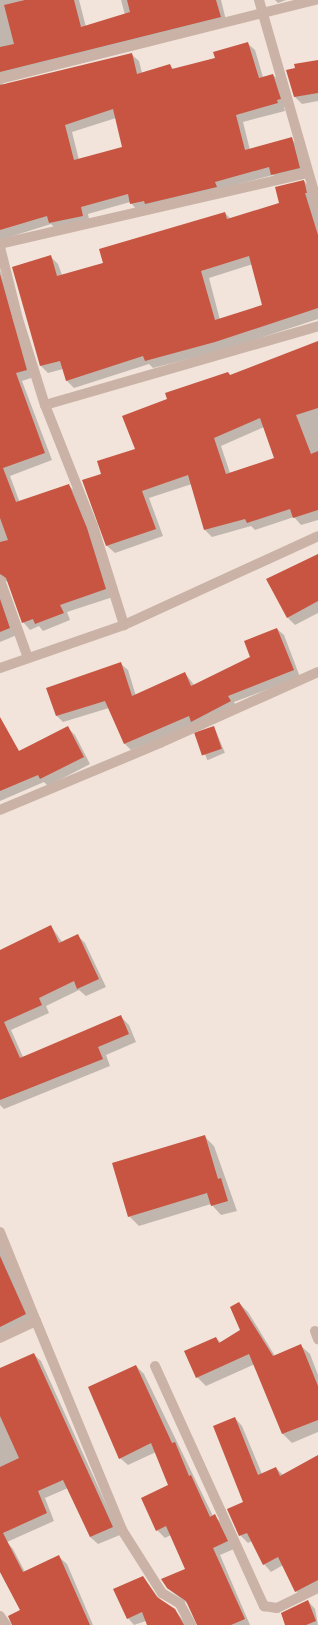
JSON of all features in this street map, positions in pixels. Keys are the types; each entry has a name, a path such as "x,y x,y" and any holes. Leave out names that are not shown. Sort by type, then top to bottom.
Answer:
{"street":[{"path":"259,0 307,173 318,206"},
{"path":"0,79 315,0"},
{"path":"124,626 93,526 45,405 18,319 0,246 307,173"},
{"path":"45,405 318,326"},
{"path":"0,668 124,626 318,536"},
{"path":"0,580 28,658"},
{"path":"0,810 160,743 318,672"},
{"path":"0,1232 122,1530 162,1593 180,1604 191,1625"},
{"path":"0,1338 36,1321"},
{"path":"155,1366 264,1606 277,1608 318,1588"},
{"path":"0,1616 6,1625"}],"building":[{"path":"25,0 74,0 81,27 130,12 127,0 216,0 221,17 0,72 0,47 14,44 4,5"},
{"path":"248,42 259,78 273,74 281,99 277,100 278,103 236,115 245,150 292,137 300,168 271,175 269,167 215,182 217,187 145,204 144,201 130,204 128,194 81,207 83,216 49,223 47,216 0,230 0,85 132,53 137,74 170,64 172,69 215,58 213,52","holes":["113,109 122,147 74,160 65,125"]},
{"path":"318,60 318,93 294,97 286,70 295,68 294,64"},
{"path":"304,180 307,193 305,193 318,235 318,308 215,342 145,361 143,356 66,381 60,361 40,366 12,267 51,255 57,276 103,263 99,249 225,212 227,219 279,203 275,187","holes":["249,256 262,305 215,320 201,271"]},
{"path":"0,274 27,370 16,373 45,453 3,468 16,502 69,484 87,528 106,589 60,605 64,613 35,624 33,619 22,623 6,578 0,574 0,542 8,540 0,518"},
{"path":"318,341 318,408 296,415 311,454 318,451 318,510 293,518 290,509 247,523 245,519 204,530 188,475 142,491 156,529 106,546 82,480 101,474 97,461 135,449 122,416 167,399 165,393 228,372 230,375","holes":["260,418 274,458 226,474 214,438"]},
{"path":"318,554 318,601 287,618 266,579"},
{"path":"0,599 10,628 0,632"},
{"path":"277,628 294,670 228,696 231,701 191,722 189,716 124,744 105,701 56,716 46,688 121,662 132,696 185,672 191,686 250,657 244,641"},
{"path":"0,717 19,751 68,726 84,757 40,779 38,775 0,791"},
{"path":"214,726 222,749 202,756 194,733"},
{"path":"51,925 59,943 78,934 99,979 77,989 74,981 39,998 42,1005 4,1022 20,1058 121,1015 129,1034 98,1047 103,1059 0,1100 0,950"},
{"path":"205,1135 218,1179 221,1178 228,1201 211,1206 207,1193 128,1217 112,1163"},
{"path":"0,1256 26,1314 0,1327"},
{"path":"239,1302 273,1356 301,1344 318,1386 318,1420 282,1434 249,1354 196,1378 184,1351 216,1337 219,1343 240,1330 230,1307"},
{"path":"34,1353 113,1527 90,1537 63,1480 38,1491 47,1513 3,1533 23,1572 59,1555 90,1625 12,1625 8,1616 20,1610 0,1572 0,1467 19,1458 0,1416 0,1368"},
{"path":"136,1365 172,1443 175,1442 189,1476 191,1475 210,1517 215,1514 228,1541 213,1548 245,1619 231,1625 197,1625 186,1601 167,1588 161,1579 185,1569 166,1526 156,1531 141,1498 168,1485 151,1443 119,1459 88,1387"},
{"path":"235,1417 258,1475 276,1467 280,1476 318,1455 318,1580 295,1592 278,1557 263,1565 247,1533 239,1536 227,1509 243,1502 213,1426"},
{"path":"143,1576 157,1597 175,1609 184,1625 147,1625 142,1612 127,1619 113,1589"},
{"path":"308,1600 316,1621 306,1625 285,1625 281,1613"}]}
